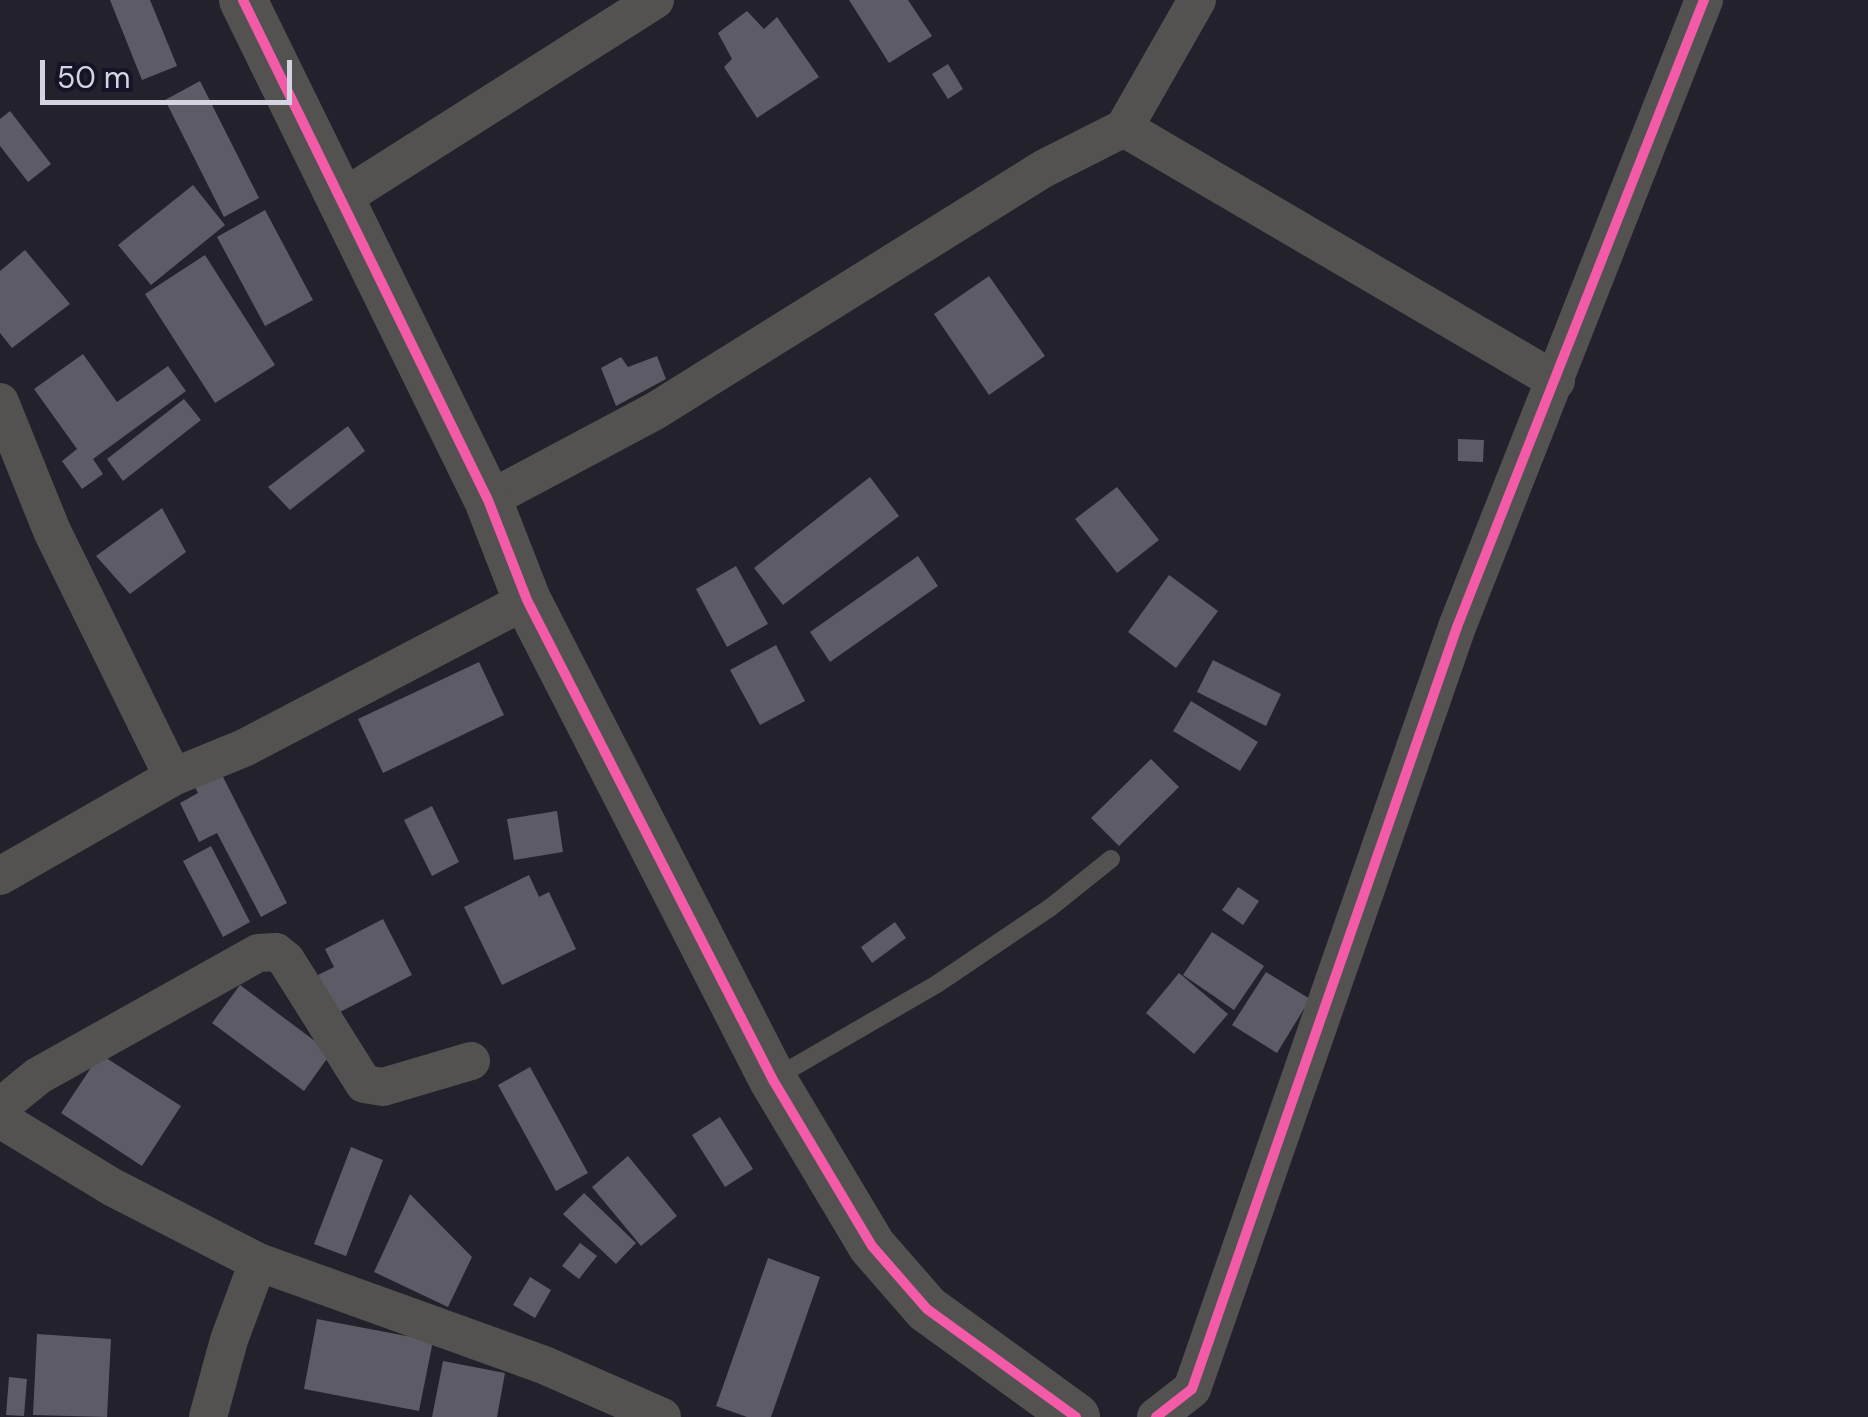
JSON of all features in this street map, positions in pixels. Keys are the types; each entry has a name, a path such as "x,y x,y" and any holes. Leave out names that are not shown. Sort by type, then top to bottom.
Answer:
{"street":[{"path":"243,0 488,500 527,600 772,1080 872,1246 927,1309 1076,1417"},
{"path":"341,200 655,0"},
{"path":"488,500 655,410 1042,169 1124,128 1197,0"},
{"path":"1156,1417 1192,1389 1457,626 1704,0"},
{"path":"1124,128 1556,380"},
{"path":"0,402 52,531 173,776"},
{"path":"0,876 173,776 244,748 527,600"},
{"path":"0,1107 38,1076 258,953 276,952 286,960 364,1084 383,1087 471,1060"},
{"path":"0,1119 99,1180 258,1262 544,1366 662,1417"},
{"path":"208,1417 229,1340 258,1262"}],"lane":[{"path":"772,1080 936,984 1051,907 1112,859"}],"building":[{"path":"110,0 150,0 177,66 142,80"},
{"path":"849,0 908,0 932,36 889,63"},
{"path":"747,11 764,29 777,17 819,77 757,118 724,67 732,59 718,33"},
{"path":"948,64 963,89 948,99 932,74"},
{"path":"200,81 259,198 224,217 165,100"},
{"path":"10,111 51,164 28,182 0,146 0,119"},
{"path":"193,185 225,225 151,285 118,245"},
{"path":"265,210 313,300 265,326 217,237"},
{"path":"25,250 70,304 12,348 0,333 0,271"},
{"path":"205,255 275,365 215,403 145,294"},
{"path":"989,276 1045,356 989,395 934,314"},
{"path":"83,354 117,402 168,366 186,391 93,459 103,474 82,489 62,461 77,449 34,389"},
{"path":"657,356 666,379 616,406 601,368 621,357 628,367"},
{"path":"184,399 201,420 123,481 107,459"},
{"path":"348,426 365,451 290,510 268,487"},
{"path":"1458,439 1484,440 1483,462 1458,461"},
{"path":"870,477 899,516 783,605 754,568"},
{"path":"1117,487 1159,540 1117,573 1075,519"},
{"path":"162,508 186,552 130,594 96,556"},
{"path":"918,556 938,586 830,662 810,632"},
{"path":"736,566 768,624 727,647 696,589"},
{"path":"1169,575 1218,611 1176,668 1128,632"},
{"path":"776,645 805,701 760,725 730,670"},
{"path":"1213,660 1281,694 1266,726 1197,692"},
{"path":"479,662 504,715 383,773 358,719"},
{"path":"1191,701 1258,742 1240,771 1173,731"},
{"path":"1151,759 1179,787 1119,846 1091,818"},
{"path":"218,767 287,903 261,917 217,833 199,842 180,803 198,793 192,781"},
{"path":"432,806 459,862 432,876 404,820"},
{"path":"557,811 563,852 514,860 507,819"},
{"path":"211,846 250,922 223,937 183,861"},
{"path":"529,875 539,897 549,892 576,949 502,985 464,907"},
{"path":"1238,887 1259,901 1243,925 1222,910"},
{"path":"383,919 412,975 338,1013 318,975 334,967 325,949"},
{"path":"895,922 906,938 872,963 861,947"},
{"path":"1212,932 1264,966 1234,1010 1183,975"},
{"path":"1266,972 1310,999 1277,1053 1232,1025"},
{"path":"1179,973 1228,1014 1194,1054 1146,1013"},
{"path":"240,985 331,1053 304,1091 212,1023"},
{"path":"100,1054 181,1106 142,1166 61,1113"},
{"path":"530,1067 588,1173 556,1191 498,1085"},
{"path":"720,1117 753,1169 725,1187 692,1135"},
{"path":"351,1147 383,1160 346,1256 314,1244"},
{"path":"628,1156 677,1216 641,1246 592,1187"},
{"path":"584,1193 636,1243 616,1264 563,1214"},
{"path":"410,1194 472,1257 448,1307 374,1272"},
{"path":"580,1243 597,1256 579,1279 562,1266"},
{"path":"768,1258 820,1277 771,1417 747,1417 716,1406"},
{"path":"530,1277 551,1290 535,1318 513,1305"},
{"path":"317,1319 433,1341 419,1411 304,1389"},
{"path":"37,1334 111,1339 107,1417 33,1415"},
{"path":"443,1361 505,1373 497,1417 432,1417"},
{"path":"9,1377 27,1379 24,1416 6,1415"}],"cycle path":[{"path":"243,0 488,500 527,600 773,1080 872,1246 927,1309 1076,1417"},
{"path":"1156,1417 1192,1389 1457,627 1704,0"}]}
